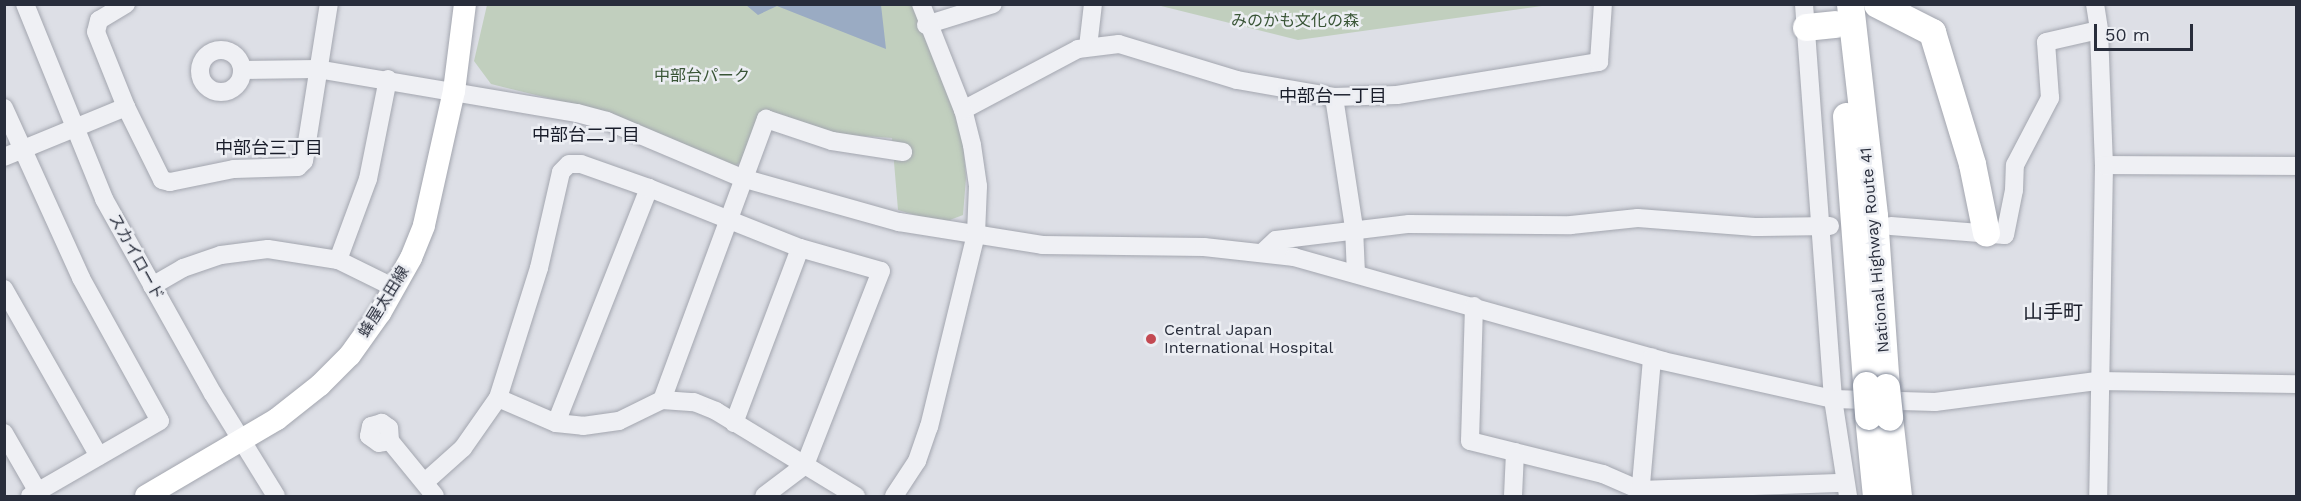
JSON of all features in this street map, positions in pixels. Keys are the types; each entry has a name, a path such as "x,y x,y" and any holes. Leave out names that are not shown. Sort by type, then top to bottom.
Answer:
{"highway":[{"path":"1805,16 1853,9 1932,32 1972,164 1986,233"},
{"name":"National Highway Route 41","path":"1853,9 1879,417 1876,496"},
{"name":"National Highway Route 41","path":"1879,417 1898,496"}],"main road":[{"name":"蜂屋太田線","path":"146,496 241,441 320,385 350,355 395,288 424,225 454,91 465,4"}],"street":[{"name":"スカイロード","path":"25,4 73,131 104,199 241,441 276,496"},
{"path":"126,4 99,20 96,32 126,107 165,182 234,169 298,167 305,155 329,4"},
{"path":"894,496 917,461 929,427 976,234 978,186 963,110 926,26 921,4"},
{"path":"926,26 993,4"},
{"path":"1088,47 1092,4"},
{"path":"963,110 1054,59 1088,47 1119,44 1237,80 1334,98 1397,95 1599,62 1603,4"},
{"path":"2095,4 2099,30 2104,165 2097,381 2098,496"},
{"path":"1474,306 1470,441 1603,474 1640,493 1847,490 1833,399 1824,226 1805,16"},
{"path":"1892,226 2005,235 2014,190 2014,165 2050,98 2046,42 2099,30"},
{"path":"242,70 317,69 388,79 607,121 742,178 838,208 976,234 1042,245 1264,251 1474,306 1652,358 1833,399 1935,402 2097,381 2296,384"},
{"path":"338,260 368,179 388,79"},
{"path":"1334,98 1354,228 1356,274"},
{"path":"13,154 73,131 126,107"},
{"path":"4,108 13,154 160,421 34,494 4,432"},
{"path":"662,400 726,220 766,119 832,141 903,152"},
{"path":"390,441 430,489 463,448 498,398 539,268 561,172 568,164 581,164 649,188 800,248 881,271 806,465 764,496"},
{"path":"2104,165 2296,166"},
{"path":"556,423 649,188"},
{"path":"1264,251 1276,240 1354,228 1409,224 1571,225 1638,218 1824,226"},
{"path":"734,423 800,248"},
{"path":"152,286 204,261 254,249 300,251 338,260 395,288"},
{"path":"4,289 99,456"},
{"path":"1640,493 1652,358"},
{"path":"498,398 556,423 600,426 620,421 662,400 694,402 734,423 856,496"},
{"path":"1513,496 1515,452"}],"green space":[{"name":"中部台パーク","path":"487,5 913,5 948,89 963,141 966,178 963,215 942,223 898,210 892,138 821,133 762,113 741,162 731,168 614,114 491,84 474,61"},
{"name":"みのかも文化の森","path":"1157,5 1549,5 1298,40"}],"water":[{"path":"746,5 881,5 886,49 777,6 758,15"}],"place":[{"name":"Central Japan International Hospital","path":"1151,339"}],"district":[{"name":"中部台一丁目","path":"1333,96"},
{"name":"中部台二丁目","path":"586,135"},
{"name":"中部台三丁目","path":"269,148"},
{"name":"山手町","path":"2053,312"}]}
